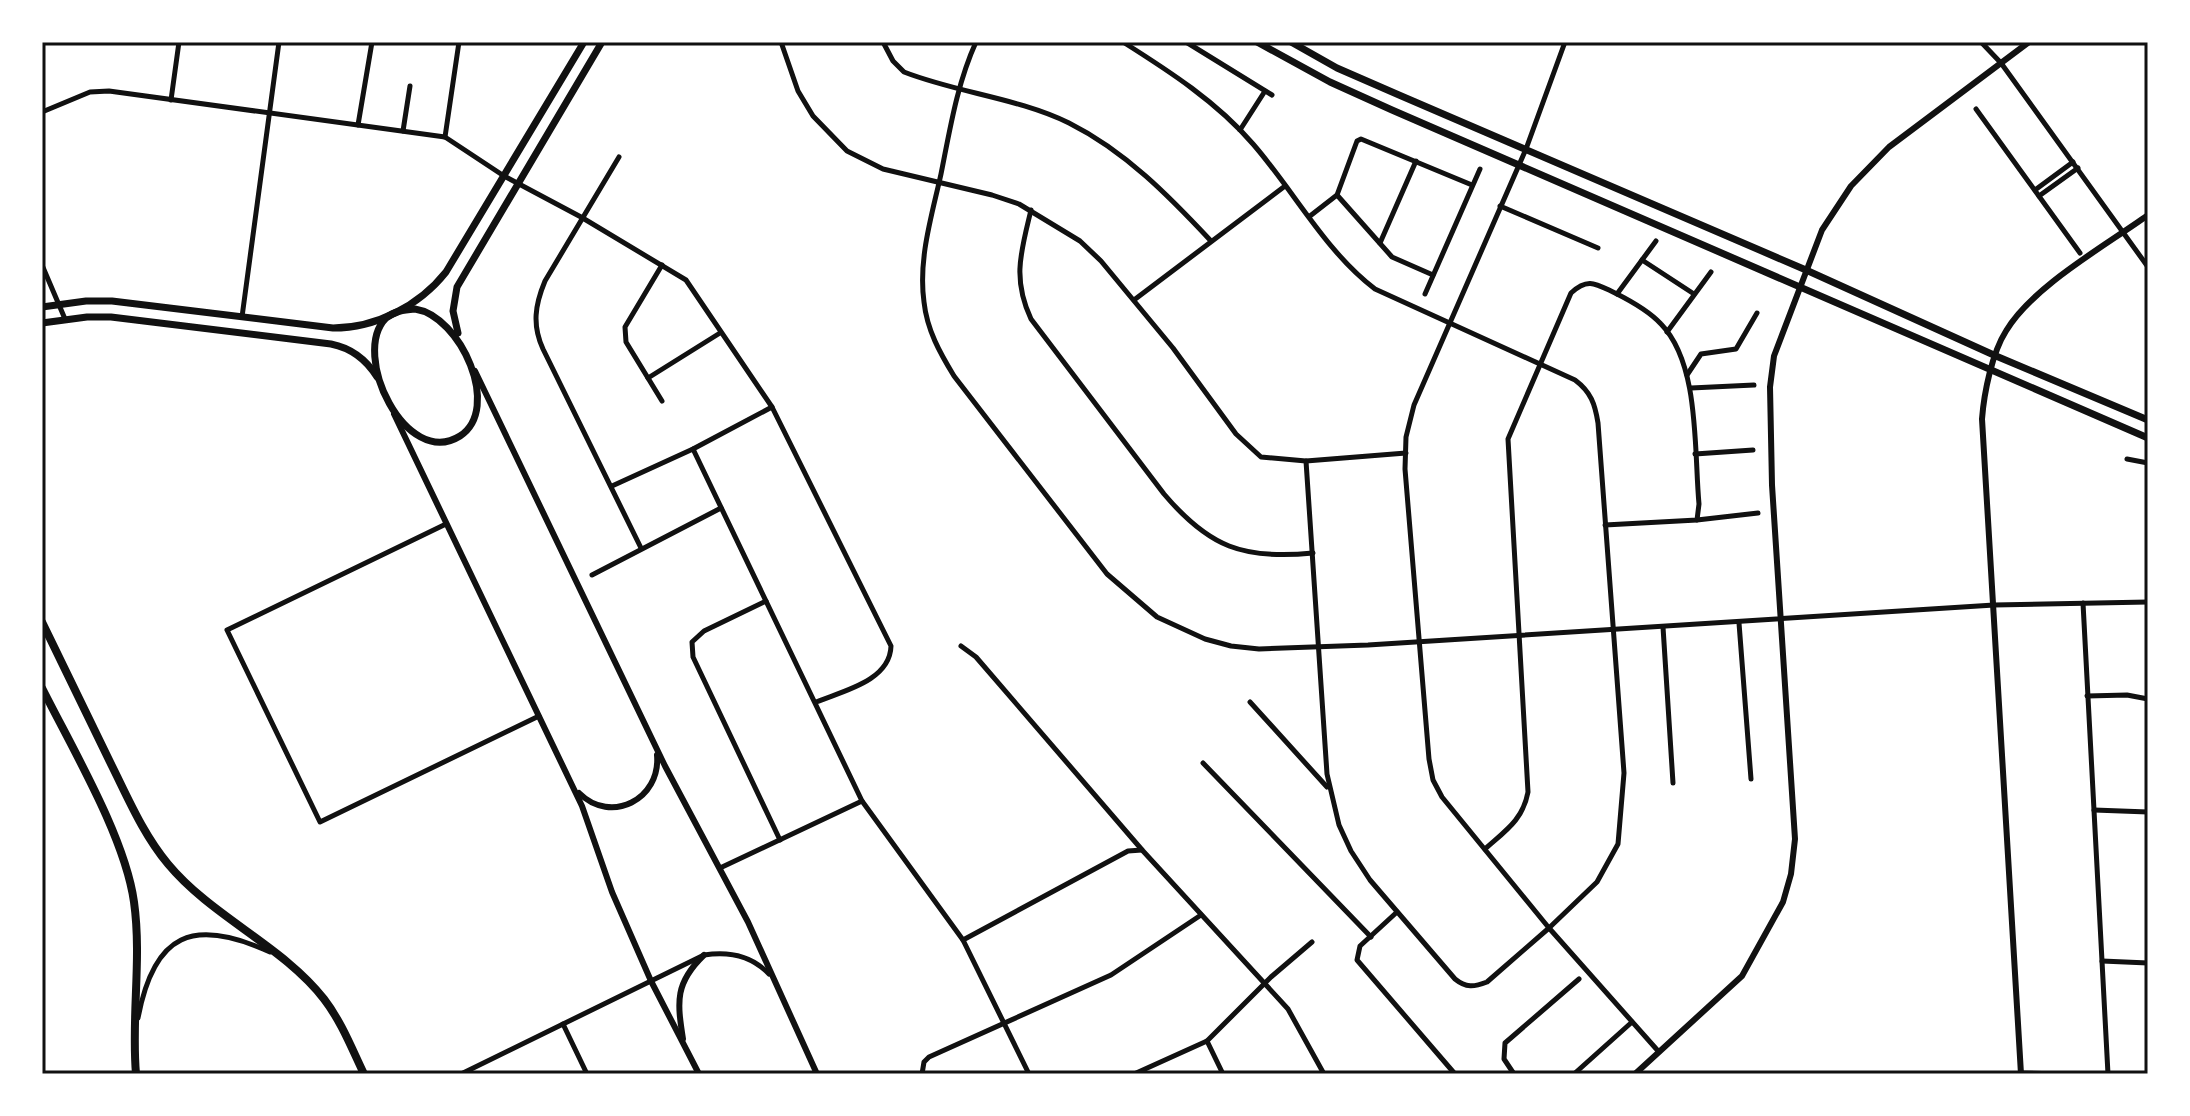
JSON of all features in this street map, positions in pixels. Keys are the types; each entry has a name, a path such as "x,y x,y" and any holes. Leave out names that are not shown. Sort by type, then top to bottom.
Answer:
{"main road":[{"path":"42,307 112,301 343,328 369,324 392,314 420,298 439,282 584,42"},
{"path":"42,323 111,317 341,346 352,351 371,368 403,422 419,438 443,442 458,437 470,426 477,407 475,383 454,319 454,295 602,42"},
{"path":"1257,42 1330,82 2148,438"},
{"path":"1291,42 1345,71 2148,420"},
{"path":"385,395 374,348 378,331 392,314 415,309 427,312 446,325 461,343"},
{"path":"42,622 129,801 159,852 189,886 306,980 324,1000 364,1074"},
{"path":"42,688 104,813 134,897 138,938 133,1044 136,1074"}],"street":[{"path":"171,100 179,42"},
{"path":"242,317 279,42"},
{"path":"358,125 372,42"},
{"path":"445,137 459,42"},
{"path":"781,42 798,91 831,137 847,151 883,169 992,195 1031,210 1080,241 1134,300 1249,449 1261,457 1306,461 1406,453"},
{"path":"883,42 893,61 904,72 996,97 1068,122 1100,141 1143,171 1211,241"},
{"path":"976,42 964,69 925,243 924,302 938,350 954,376 1107,574 1157,617 1205,639 1259,649 1519,637 1994,605 2148,602"},
{"path":"1123,42 1169,71 1240,130 1360,278 1375,289 1540,364 1587,389 1595,403 1624,773 1618,844 1597,882 1487,982 1471,987 1455,979 1370,880 1339,825 1328,788 1306,461"},
{"path":"1186,42 1268,93 1240,130"},
{"path":"1565,42 1526,149 1414,405 1406,437 1418,643 1433,780 1455,815 1549,928 1659,1052"},
{"path":"1981,42 2001,63 2148,267"},
{"path":"1635,1074 1742,976 1772,925 1791,874 1795,839 1772,485 1770,387 1774,356 1799,285 1822,230 1851,186 1889,147 2029,42"},
{"path":"403,131 410,86"},
{"path":"42,112 90,92 109,91 445,137 504,176 581,217 686,280 772,407 891,646 891,658 873,677 816,702"},
{"path":"1976,109 2080,253"},
{"path":"1310,216 1337,195 1357,141 1361,139 1472,185"},
{"path":"619,157 581,217 537,299 537,335 641,548"},
{"path":"1380,243 1416,161"},
{"path":"2035,190 2073,162"},
{"path":"2039,196 2078,168"},
{"path":"1425,294 1480,169"},
{"path":"1134,300 1285,186"},
{"path":"1337,195 1392,257 1433,275"},
{"path":"1500,206 1598,248"},
{"path":"1031,210 1019,261 1022,300 1031,319 1164,494 1187,521 1210,538 1234,548 1279,557 1313,553"},
{"path":"2062,1074 2021,1074 1982,419 1984,393 2004,334 2016,316 2041,292 2148,215"},
{"path":"1617,294 1656,241"},
{"path":"1642,260 1694,294"},
{"path":"42,265 65,319"},
{"path":"662,265 625,327 626,342 662,401"},
{"path":"1667,332 1711,272"},
{"path":"1485,849 1516,822 1525,809 1526,800 1508,439 1571,293 1581,284 1598,285 1617,294 1646,311 1667,332 1691,388 1699,504 1697,520"},
{"path":"1687,376 1701,354 1736,349 1757,313"},
{"path":"648,378 720,333"},
{"path":"461,343 656,748 720,868 817,1074"},
{"path":"1691,388 1754,385"},
{"path":"385,395 572,784 605,874 651,981 699,1074"},
{"path":"612,486 693,449 772,407"},
{"path":"693,449 862,801 963,940 1029,1074"},
{"path":"1695,454 1753,450"},
{"path":"2127,459 2148,463"},
{"path":"592,575 721,508"},
{"path":"1605,525 1758,513"},
{"path":"446,524 227,630 293,768 320,822 539,716"},
{"path":"766,601 704,631 692,642 693,657 780,840"},
{"path":"2083,603 2108,1074"},
{"path":"1739,623 1751,779"},
{"path":"1663,627 1673,783"},
{"path":"961,646 976,657 1143,851 1288,1009 1324,1074"},
{"path":"2087,696 2127,695 2148,699"},
{"path":"1250,702 1328,788"},
{"path":"572,784 585,799 599,806 616,808 634,802 647,792 656,775 656,748"},
{"path":"1203,763 1371,937"},
{"path":"720,868 862,801"},
{"path":"2094,810 2148,812"},
{"path":"963,940 1128,851 1143,851"},
{"path":"1397,912 1358,950 1359,964 1455,1074"},
{"path":"922,1072 929,1057 1111,975 1201,915"},
{"path":"133,1044 150,976 174,943 192,935 214,935 230,937 275,954"},
{"path":"1134,1074 1207,1041 1312,942"},
{"path":"461,1074 704,955 727,954 750,958 773,977"},
{"path":"684,1045 679,1013 681,986 691,967 704,955"},
{"path":"2102,961 2148,963"},
{"path":"1514,1074 1504,1059 1505,1043 1579,979"},
{"path":"1574,1074 1632,1022"},
{"path":"563,1024 587,1074"},
{"path":"1207,1041 1223,1074"}]}
